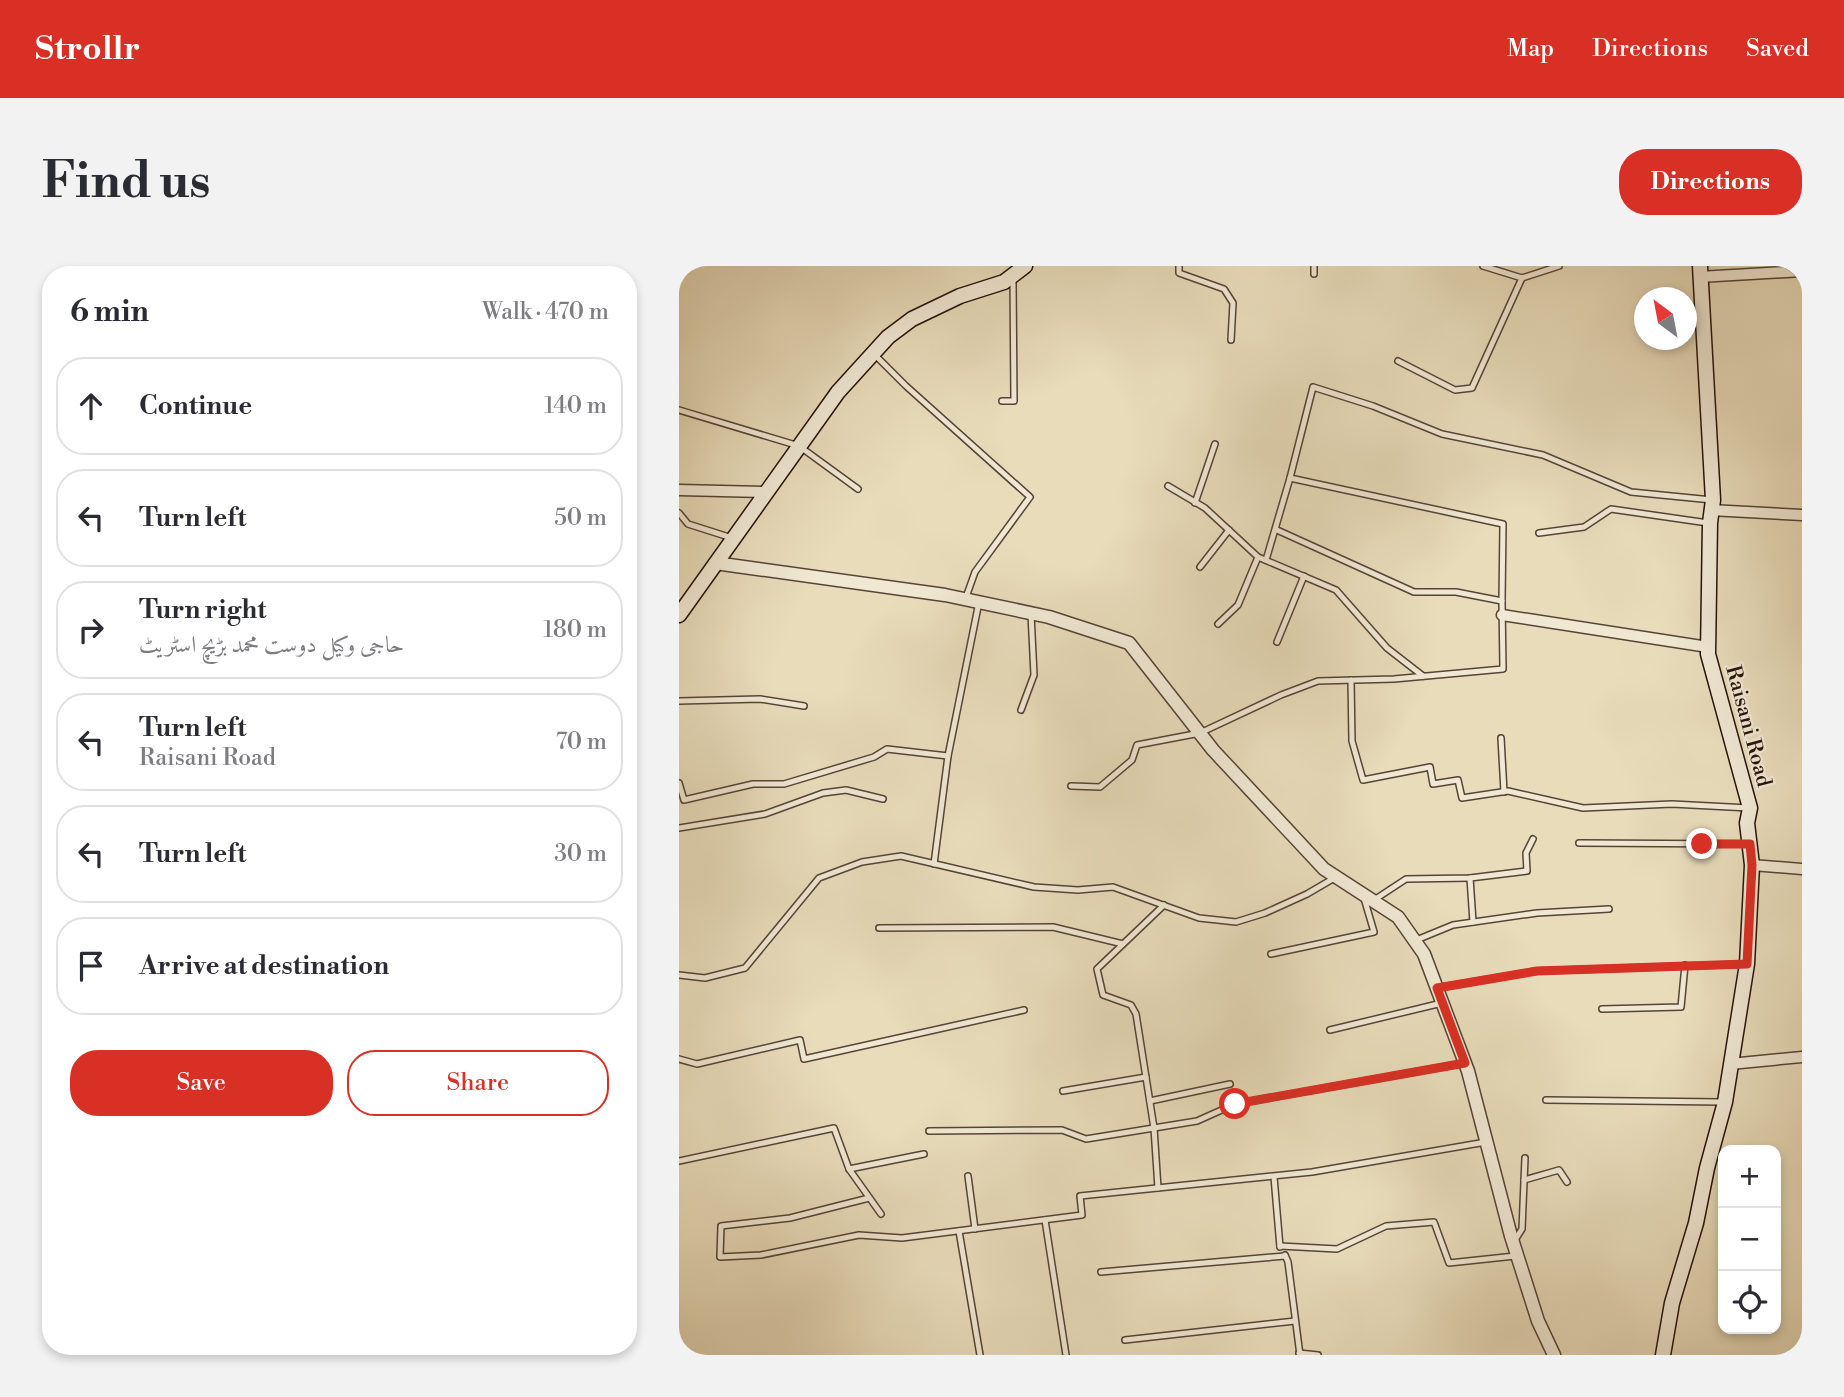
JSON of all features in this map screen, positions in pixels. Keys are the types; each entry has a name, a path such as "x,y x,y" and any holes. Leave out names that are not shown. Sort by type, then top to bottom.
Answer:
{"main road":[{"path":"679,615 838,392 888,337 912,319 960,296 1004,282 1019,271"},
{"name":"Raisani Road","path":"1663,1355 1672,1303 1696,1223 1725,1102 1747,964 1752,865 1747,823 1750,808 1708,647 1711,511 1700,272"}],"street":[{"path":"1700,272 1802,271"},
{"path":"679,490 766,492"},
{"path":"1711,511 1802,515"},
{"path":"715,564 979,602 1049,617 1129,643 1200,733 1324,869 1398,917 1424,954 1465,1063 1515,1249 1538,1321 1554,1355"},
{"path":"1502,615 1708,647"},
{"path":"1752,865 1802,869"},
{"path":"1730,1064 1802,1057"}],"lane":[{"path":"1179,266 1179,272 1224,289 1233,303 1231,341"},
{"path":"1314,266 1314,274"},
{"path":"1483,266 1523,278 1559,266"},
{"path":"1002,401 1014,401 1019,271"},
{"path":"1398,361 1455,390 1472,388 1523,278"},
{"path":"873,353 1030,497 975,572 965,600"},
{"path":"1266,561 1277,530 1313,387 1373,406 1442,434 1543,455 1632,492 1711,511"},
{"path":"679,410 799,446 858,489"},
{"path":"1195,503 1215,444"},
{"path":"1071,786 1100,787 1132,760 1137,746 1200,733 1281,695 1318,681 1503,669 1503,524 1290,478"},
{"path":"1168,486 1195,503 1258,557 1336,590 1387,648 1423,676"},
{"path":"1539,533 1584,527 1612,509 1711,511"},
{"path":"679,513 688,524 733,539"},
{"path":"1200,567 1229,530"},
{"path":"1277,530 1414,592 1456,592 1501,601"},
{"path":"1218,624 1238,605 1258,557"},
{"path":"1277,642 1304,576"},
{"path":"934,864 948,756 979,602"},
{"path":"1021,710 1034,675 1031,613"},
{"path":"1351,680 1352,741 1363,780 1430,767 1433,784 1458,780 1462,797 1504,792 1583,807 1672,804 1750,808"},
{"path":"679,701 760,699 804,706"},
{"path":"1501,738 1504,792"},
{"path":"679,783 684,800 753,785 783,784 874,757 887,749 948,756"},
{"path":"679,828 765,814 823,793 846,790 883,799"},
{"path":"1271,954 1374,932 1368,899 1406,879 1470,878 1527,871 1526,853 1533,839"},
{"path":"1580,843 1750,844"},
{"path":"679,975 705,978 745,968 820,878 862,862 901,856 1034,887 1077,890 1113,887 1199,918 1236,922 1265,913 1336,877"},
{"path":"1470,878 1473,922"},
{"path":"1158,1188 1154,1128 1136,1014 1131,1005 1103,995 1097,969 1164,905"},
{"path":"1415,941 1453,925 1537,913 1609,909"},
{"path":"879,928 1053,927 1123,944"},
{"path":"1437,988 1537,971 1747,964"},
{"path":"1602,1009 1681,1007 1685,965"},
{"path":"1330,1030 1442,1003"},
{"path":"679,1059 697,1064 800,1040 804,1059 1024,1010"},
{"path":"929,1131 1062,1130 1086,1139 1197,1121 1235,1104 1465,1063"},
{"path":"1063,1091 1146,1077"},
{"path":"1150,1101 1230,1084"},
{"path":"1546,1100 1725,1102"},
{"path":"679,1161 834,1128 849,1169 881,1214"},
{"path":"869,1198 790,1218 721,1226 720,1257 761,1255 859,1234 902,1238 1082,1215 1080,1196 1312,1172 1486,1142"},
{"path":"849,1169 925,1154"},
{"path":"1280,1246 1337,1249 1386,1226 1434,1222 1449,1263 1515,1249 1522,1228 1525,1157"},
{"path":"1524,1180 1559,1170 1567,1182"},
{"path":"968,1176 975,1229"},
{"path":"1274,1177 1280,1246 1288,1262 1299,1354 1318,1355"},
{"path":"1045,1220 1066,1355"},
{"path":"959,1231 980,1355"},
{"path":"1101,1272 1285,1256"},
{"path":"1125,1340 1295,1321"}],"route":[{"path":"1235,1104 1465,1063 1437,988 1537,971 1747,964 1752,865 1750,844 1702,844"}]}
